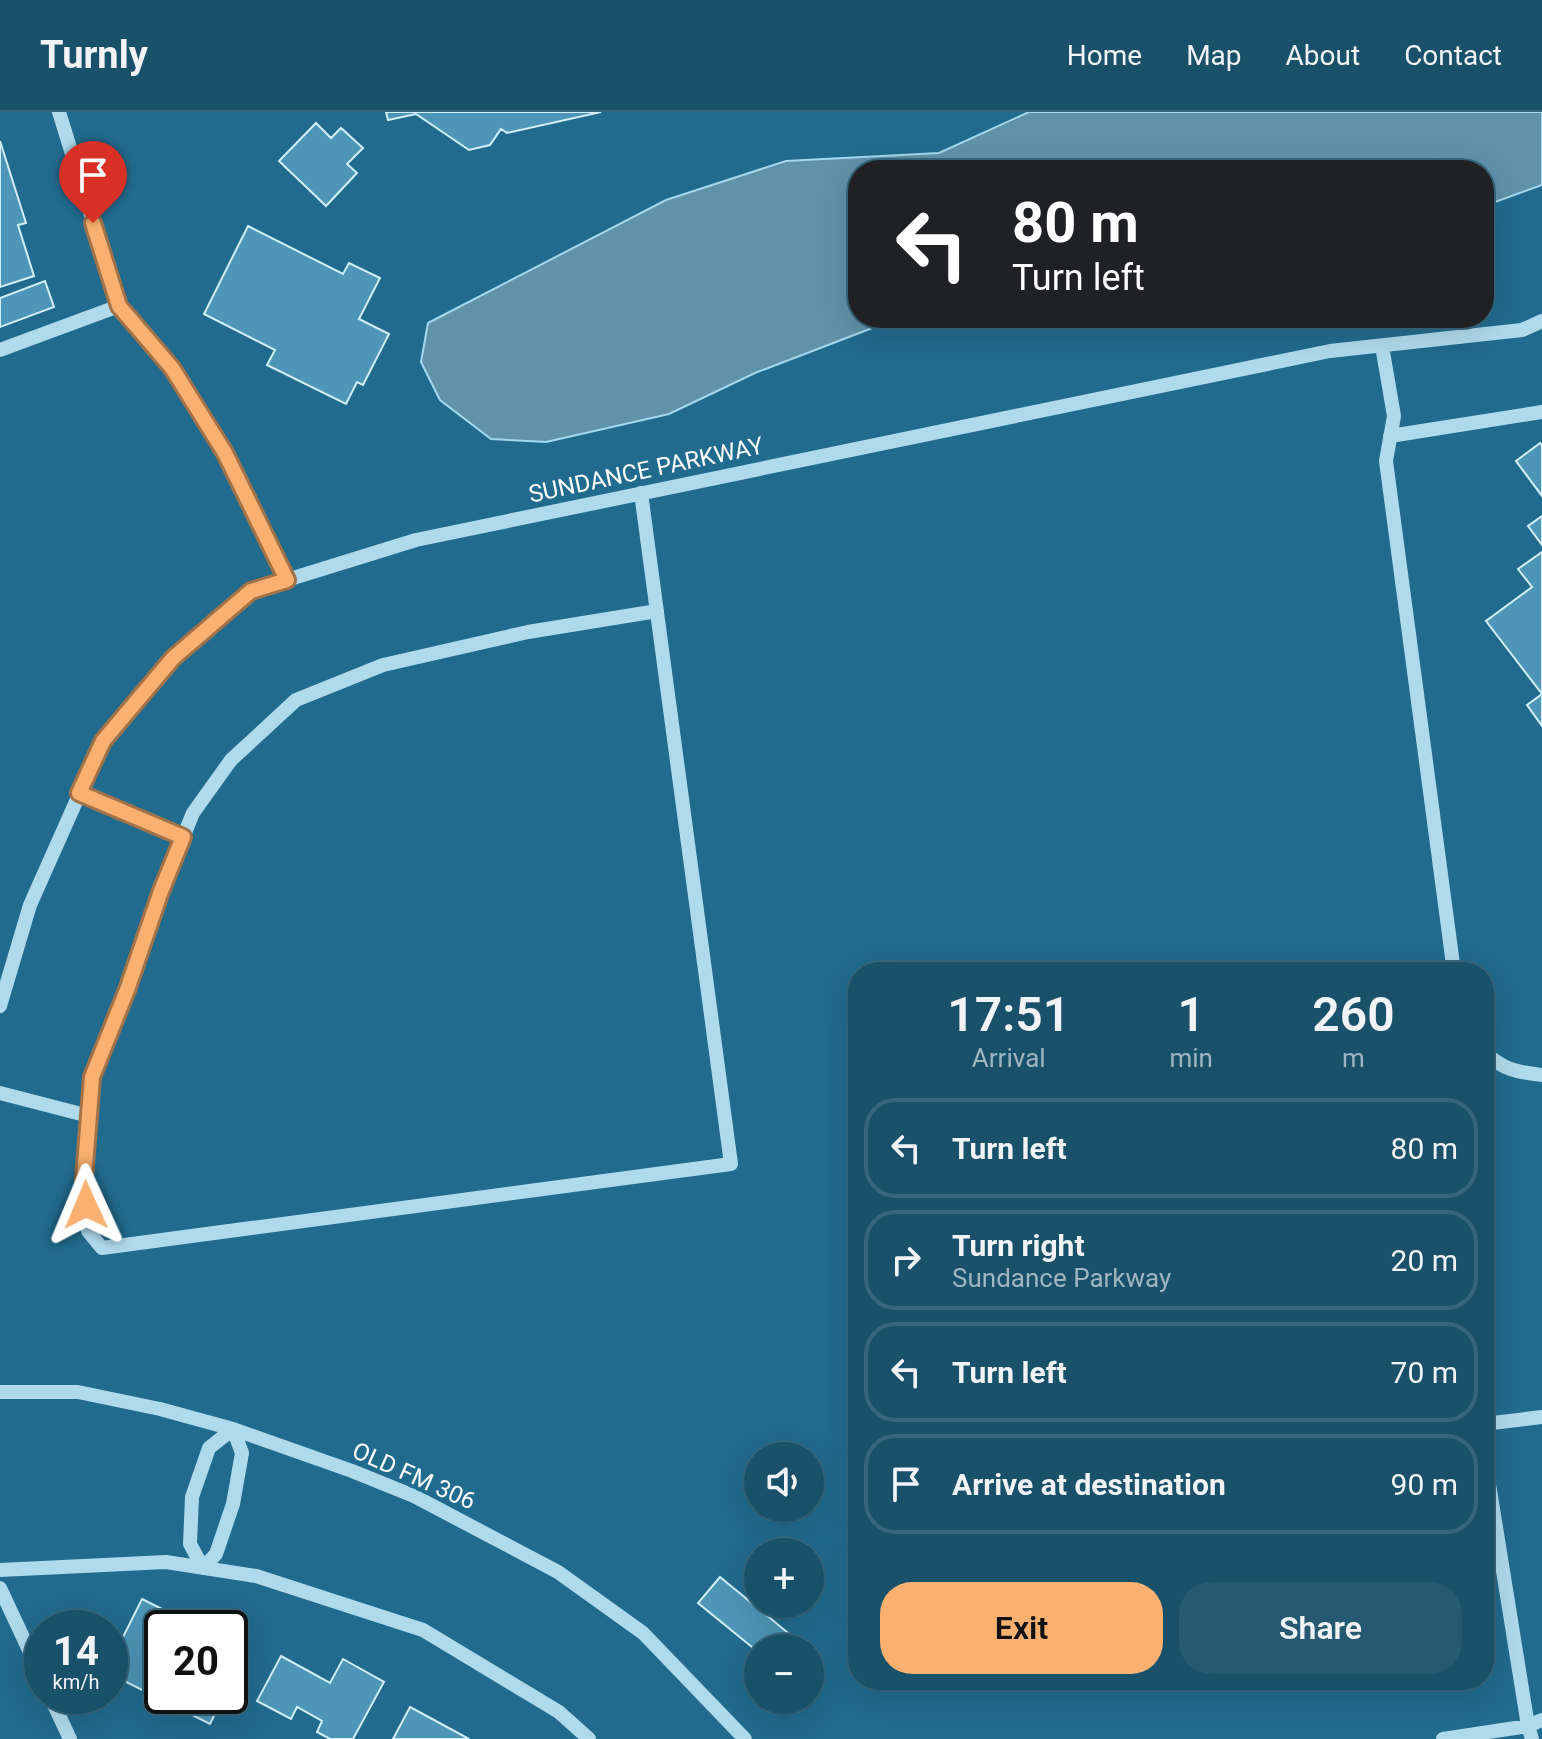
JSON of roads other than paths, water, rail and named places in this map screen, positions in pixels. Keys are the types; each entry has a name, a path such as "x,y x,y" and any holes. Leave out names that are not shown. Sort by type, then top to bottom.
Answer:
{"street":[{"path":"59,112 119,306 172,368 225,453 287,580"},
{"path":"0,350 119,306"},
{"name":"SUNDANCE PARKWAY","path":"0,1006 30,905 103,741 173,658 251,591 416,540 1330,351 1522,330 1542,321"},
{"path":"1382,346 1394,416 1386,461 1453,962"},
{"path":"1390,436 1542,412"},
{"path":"641,493 657,611 731,1164 102,1248 88,1231 84,1178 92,1077 193,813 231,760 296,700 383,665 528,632 657,611"},
{"path":"79,793 183,837"},
{"path":"1494,1059 1513,1071 1542,1075"},
{"path":"0,1093 89,1116"},
{"name":"OLD FM 306","path":"0,1392 78,1392 160,1409 233,1429 414,1496 558,1572 643,1633 745,1739"},
{"path":"1494,1423 1542,1417"},
{"path":"233,1429 242,1453 233,1504 216,1554 203,1568 190,1544 192,1497 209,1448 233,1429"},
{"path":"1443,1739 1534,1728 1494,1508"},
{"path":"0,1570 166,1562 256,1576 423,1630 559,1712 589,1739"},
{"path":"0,1588 24,1639"},
{"path":"58,1714 70,1739"}],"water":[{"path":"1029,112 1542,112 1542,185 1494,202 1494,160 848,160 848,328 872,328 755,373 669,414 546,442 491,439 440,400 421,362 428,323 666,200 786,161 939,153"}]}
